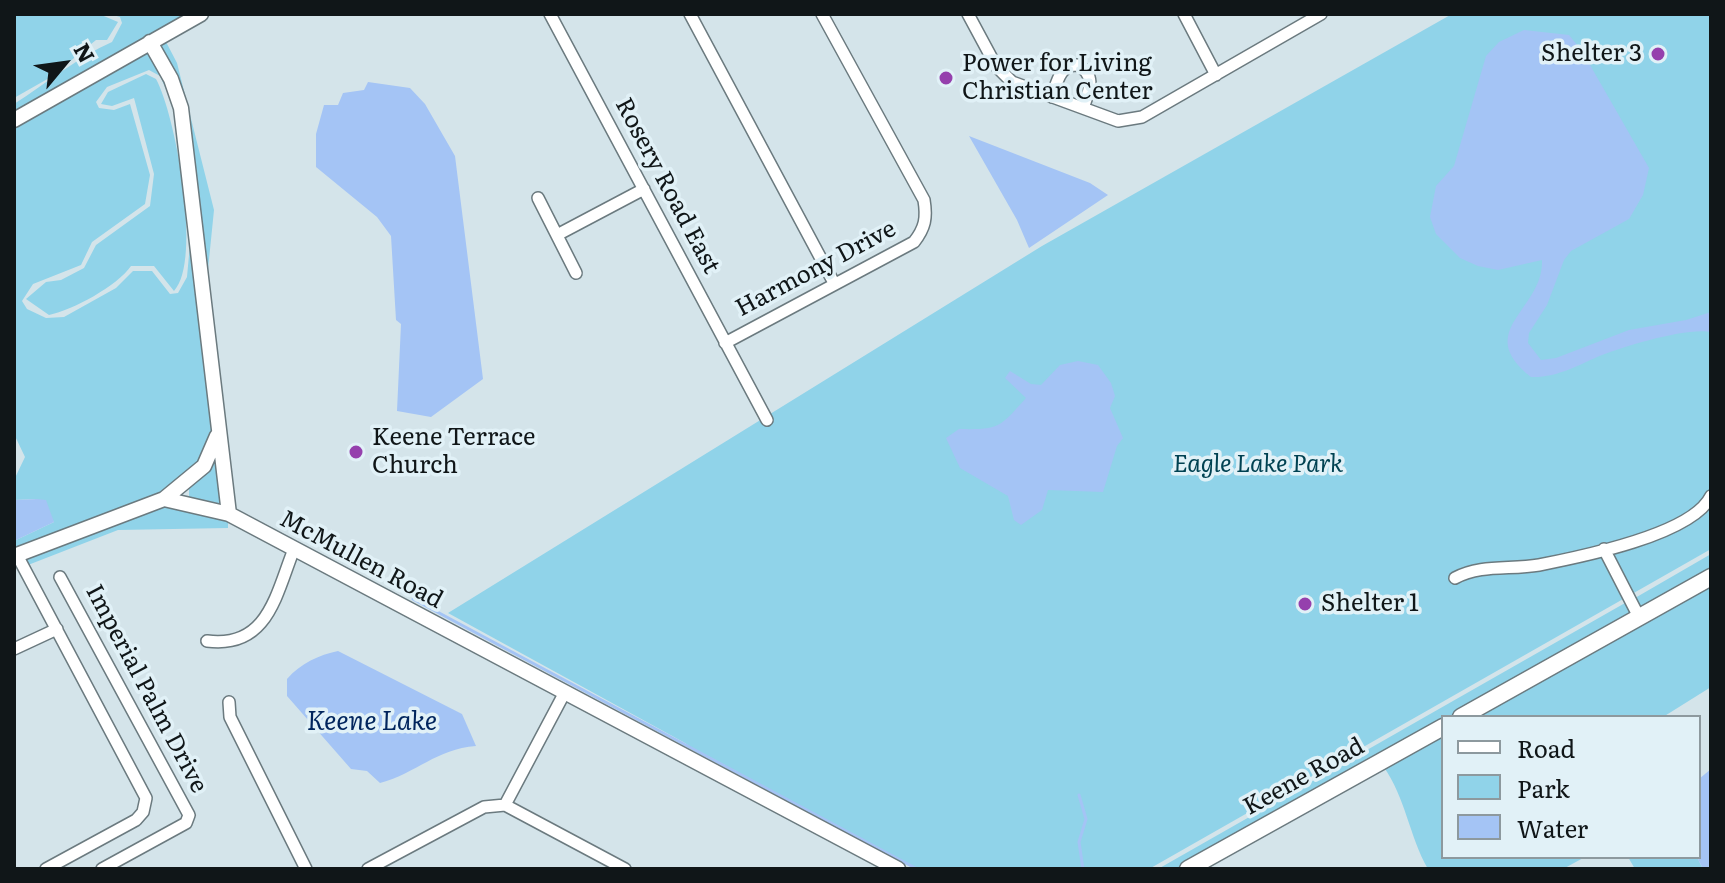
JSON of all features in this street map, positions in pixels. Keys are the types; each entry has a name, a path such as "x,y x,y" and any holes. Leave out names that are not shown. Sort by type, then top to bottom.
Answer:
{"main road":[{"path":"1465,715 1711,577"},
{"name":"Keene Road","path":"1188,869 1441,728"}],"street":[{"path":"14,120 201,14"},
{"name":"Rosery Road East","path":"550,14 767,420"},
{"path":"690,14 834,283"},
{"name":"Harmony Drive","path":"725,343 914,242 927,216 924,200 822,14"},
{"path":"968,14 1003,77 1118,121 1142,117 1321,14"},
{"path":"1184,14 1216,75"},
{"path":"150,42 171,79 181,108 229,514"},
{"path":"1052,97 1060,74 1066,67 1078,65 1087,71 1091,83 1083,108"},
{"path":"557,235 644,189"},
{"path":"538,198 576,273"},
{"path":"46,869 136,820 143,812 146,798 15,556 164,499 204,466 218,431"},
{"path":"1455,578 1469,570 1538,565 1604,549 1677,526 1703,510 1711,496"},
{"name":"McMullen Road","path":"164,499 229,514 898,869"},
{"path":"207,641 224,644 237,640 262,624 294,549"},
{"path":"1604,549 1639,617"},
{"name":"Imperial Palm Drive","path":"60,577 189,815 186,823 102,869"},
{"path":"14,649 57,629"},
{"path":"505,805 565,692"},
{"path":"229,702 230,717 306,869"},
{"path":"368,869 484,807 505,805 625,869"}],"green space":[{"path":"14,14 99,14 118,22 107,40 96,40 51,77 14,98"},
{"path":"110,14 189,14 14,114 14,104 112,42 122,23 120,17"},
{"name":"Eagle Lake Park","path":"1452,14 1711,14 1711,549 1149,869 916,869 701,755 685,743 448,613 1042,246"},
{"path":"165,40 177,63 214,210 206,289 190,127 158,44"},
{"path":"148,50 166,81 175,109 160,76 149,70 107,87 96,102 99,108 114,110 130,104 150,175 145,204 92,242 81,265 33,284 22,301 27,309 46,318 64,317 116,288 133,271 152,271 170,294 178,293 187,277 190,244 212,431 199,463 162,494 14,551 14,541 54,522 37,499 14,500 14,480 25,457 14,434 14,126"},
{"path":"146,74 156,79 178,153 186,220 182,275 174,291 154,266 131,266 94,296 49,315 26,299 46,282 61,280 84,268 96,245 150,206 154,174 134,98 112,106 101,104 108,92"},
{"path":"217,457 222,504 189,497 189,488"},
{"path":"165,505 223,518 228,520 228,528 118,530 28,565 25,558"},
{"path":"1711,554 1711,571 1642,610 1635,598"},
{"path":"1711,583 1711,687 1666,715 1475,715"},
{"path":"1625,603 1631,615 1454,715 1441,715 1441,722 1177,869 1158,869"},
{"path":"1441,734 1441,859 1581,859 1563,869 1428,869 1397,791 1383,766"},
{"path":"1629,859 1698,859 1703,869 1635,869"}],"water":[{"path":"1524,30 1569,35 1582,51 1649,168 1643,195 1629,219 1571,251 1564,260 1547,305 1529,333 1528,343 1541,360 1556,358 1629,330 1686,320 1711,312 1711,332 1687,332 1656,338 1612,351 1559,373 1531,377 1515,361 1508,346 1509,333 1533,293 1540,277 1542,260 1498,270 1478,266 1460,258 1436,234 1430,217 1436,186 1454,166 1486,56 1499,42"},
{"path":"368,82 410,88 425,104 455,156 483,379 431,417 397,411 401,324 396,320 391,236 377,217 316,167 316,134 324,105 338,105 343,93 364,90"},
{"path":"969,136 1090,183 1108,195 1029,248 1017,220"},
{"path":"1078,361 1098,365 1111,383 1115,396 1110,408 1123,438 1117,446 1103,492 1048,490 1042,510 1021,525 1014,520 1008,496 960,468 946,438 959,429 983,429 998,425 1010,415 1026,398 1005,378 1010,371 1031,384 1041,385 1060,365"},
{"path":"14,500 46,500 54,522 14,541"},
{"name":"Keene Lake","path":"338,651 462,714 476,746 438,756 380,783 367,771 351,769 287,696 287,679 292,673 311,660"},
{"path":"1711,769 1711,869 1703,869 1698,859 1701,859 1701,777"}],"waterway":[{"path":"413,599 917,869"},
{"path":"1079,795 1086,819 1079,842 1083,869"}],"place":[{"name":"Shelter 3","path":"1658,54"},
{"name":"Power for Living Christian Center","path":"946,78"},
{"name":"Keene Terrace Church","path":"356,452"},
{"name":"Shelter 1","path":"1305,604"}]}
